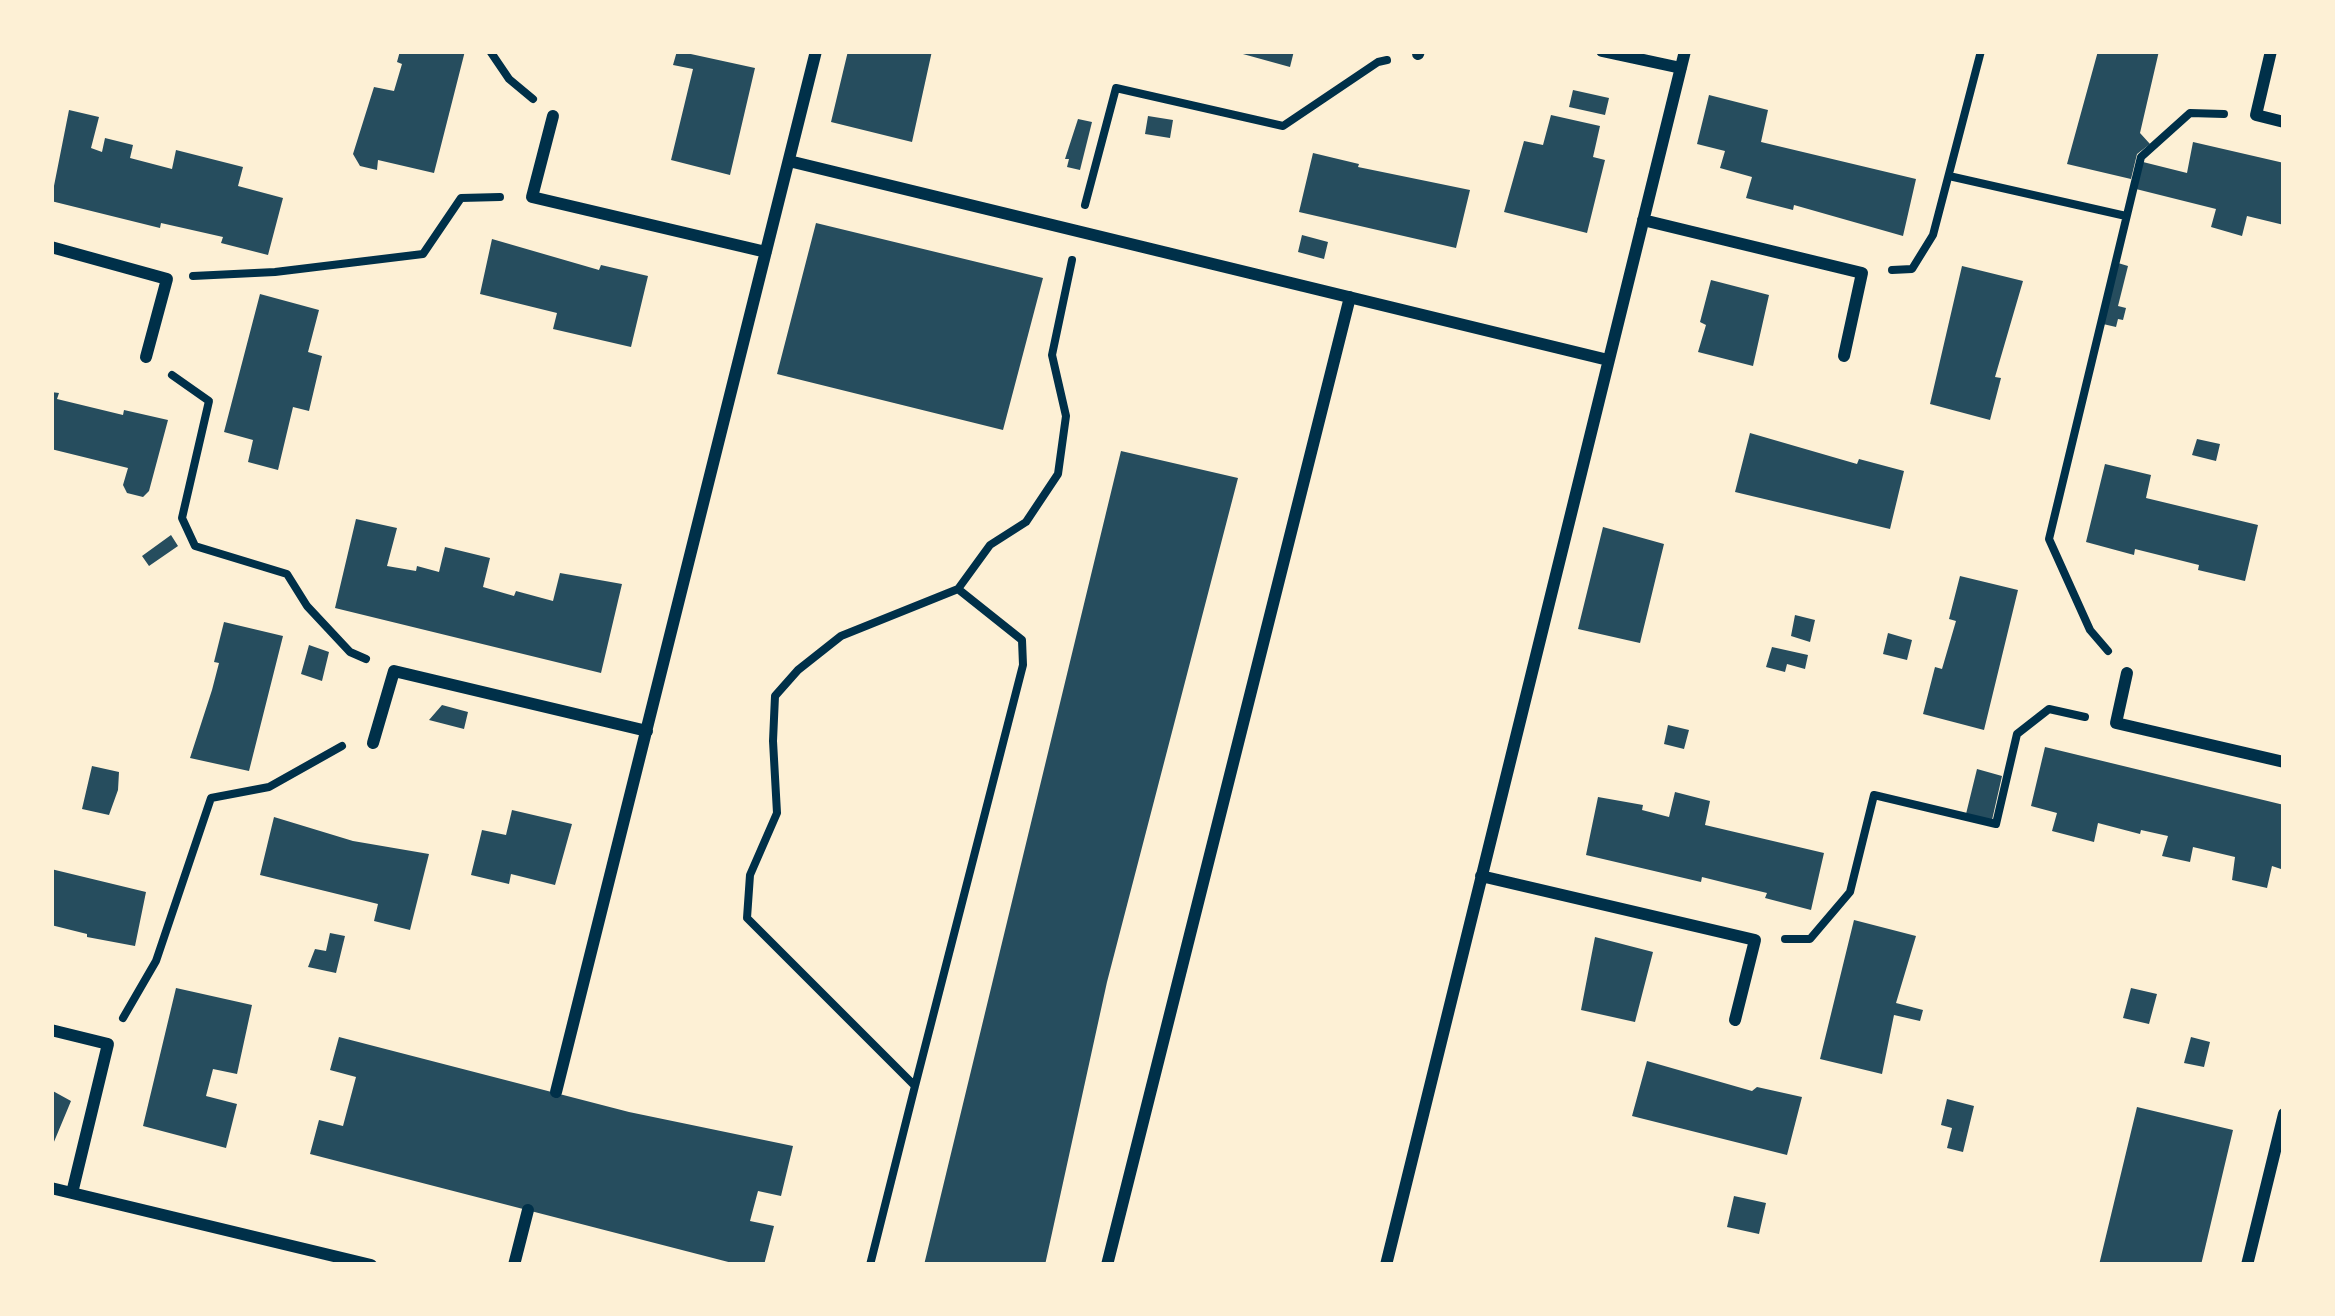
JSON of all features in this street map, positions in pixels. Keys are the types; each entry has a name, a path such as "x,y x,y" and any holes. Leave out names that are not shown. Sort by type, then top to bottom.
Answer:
{"street":[{"path":"556,1093 816,51"},
{"path":"1602,51 1681,68"},
{"path":"1386,1265 1685,51"},
{"path":"2271,51 2256,115 2284,122"},
{"path":"553,116 532,197 766,252"},
{"path":"789,160 1608,360"},
{"path":"1643,220 1862,272 1844,356"},
{"path":"51,247 167,279 146,357"},
{"path":"1107,1265 1350,297"},
{"path":"374,743 394,671 647,731"},
{"path":"2127,673 2116,723 2284,762"},
{"path":"1481,876 1755,940 1735,1020"},
{"path":"51,1030 108,1044 72,1193"},
{"path":"2247,1265 2284,1114"},
{"path":"51,1188 371,1265"},
{"path":"514,1265 528,1210"}],"path":[{"path":"490,51 509,79 553,116"},
{"path":"1862,272 1912,269 1933,235 1981,51"},
{"path":"915,1086 747,918 750,875 777,812 776,696 798,670 841,636 958,590 991,544 1026,522 1058,474 1066,416 1052,355 1078,230 1116,88 1283,126 1378,62 1418,52"},
{"path":"2127,673 2090,630 2049,538 2141,157 2190,113 2256,115"},
{"path":"1949,176 2126,216"},
{"path":"167,279 423,254 461,198 532,197"},
{"path":"146,357 208,400 182,518 195,546 286,574 307,606 350,652 394,671"},
{"path":"870,1265 1023,665 1022,640 958,590"},
{"path":"1755,940 1810,939 1850,892 1874,795 1996,824 2018,734 2049,709 2116,723"},
{"path":"108,1044 156,961 211,798 269,787 340,746 374,743"}],"building":[{"path":"400,51 465,51 434,173 378,160 377,170 360,166 353,154 374,87 394,91 402,64 397,62"},
{"path":"677,51 755,68 730,175 671,160 693,69 673,65"},
{"path":"848,51 932,51 912,142 831,122"},
{"path":"1232,51 1294,51 1290,67"},
{"path":"2098,51 2159,51 2140,133 2150,144 2137,154 2131,179 2067,164"},
{"path":"1573,90 1609,98 1605,115 1569,107"},
{"path":"1709,95 1768,110 1761,142 1916,179 1903,236 1794,205 1793,210 1746,198 1752,177 1720,168 1725,151 1697,144"},
{"path":"69,110 99,117 91,148 102,152 105,138 133,145 130,158 172,169 176,150 243,167 238,186 283,198 268,255 221,243 223,237 161,223 160,228 51,201"},
{"path":"1551,115 1600,126 1593,157 1605,160 1587,233 1504,212 1524,141 1543,145"},
{"path":"1148,116 1173,120 1170,138 1145,134"},
{"path":"1078,119 1092,122 1080,170 1067,167 1069,159 1065,159"},
{"path":"2193,142 2284,163 2284,225 2247,216 2242,236 2211,227 2216,209 2136,189 2143,162 2187,173"},
{"path":"1313,153 1470,190 1456,248 1299,212"},
{"path":"816,223 1043,278 1003,430 777,374"},
{"path":"1302,235 1328,242 1324,259 1298,252"},
{"path":"492,239 599,270 601,265 648,276 631,347 553,329 557,313 480,294"},
{"path":"2118,263 2128,266 2118,306 2126,308 2116,327 2103,324"},
{"path":"1962,266 2023,281 1995,377 2001,378 1990,420 1930,404"},
{"path":"1711,280 1769,295 1753,366 1698,352"},
{"path":"260,294 319,310 308,352 322,356 309,411 293,407 278,470 248,462 253,440 224,432"},
{"path":"51,392 59,393 57,399 123,415 124,410 168,420 149,491 143,497 127,493 123,485 128,468 51,449"},
{"path":"1750,433 1857,464 1859,459 1904,471 1890,529 1735,492"},
{"path":"2197,439 2220,444 2216,461 2192,455"},
{"path":"1121,451 1238,478 1107,982 1045,1265 924,1265"},
{"path":"2105,464 2151,475 2146,498 2258,525 2245,581 2135,549 2134,555 2086,542"},
{"path":"356,519 397,528 387,566 439,572 445,547 490,558 483,587 514,596 516,591 553,601 560,573 622,584 601,673 335,608"},
{"path":"1603,527 1664,544 1640,643 1578,629"},
{"path":"171,535 178,546 149,566 142,556"},
{"path":"1960,576 2018,590 1984,730 1923,714 1935,667 1942,669 1956,621 1949,619"},
{"path":"1795,615 1815,620 1810,642 1791,636"},
{"path":"224,622 283,636 249,771 190,758 219,663 214,662"},
{"path":"1888,633 1912,640 1907,660 1883,654"},
{"path":"309,645 329,652 322,681 301,674"},
{"path":"1772,647 1808,655 1805,669 1787,664 1785,672 1766,667"},
{"path":"442,705 468,712 464,729 429,720"},
{"path":"1668,725 1689,730 1684,749 1664,744"},
{"path":"2045,747 2284,805 2284,870 2272,866 2267,888 2232,880 2235,857 2193,847 2190,862 2162,856 2168,836 2098,823 2094,842 2052,831 2057,813 2031,806"},
{"path":"92,766 119,772 109,815 82,809"},
{"path":"1977,769 2002,776 1992,820 1966,814"},
{"path":"1675,792 1710,801 1705,825 1824,853 1811,910 1702,877 1701,882 1586,855 1598,797 1643,805 1642,810 1669,817"},
{"path":"512,810 572,824 555,885 511,874 509,884 471,875 482,830 506,835"},
{"path":"274,817 353,841 429,854 410,930 374,921 378,904 260,875"},
{"path":"51,869 146,892 135,946 51,925"},
{"path":"1854,920 1916,936 1896,1003 1923,1010 1920,1021 1894,1015 1882,1074 1820,1059"},
{"path":"330,933 345,936 336,973 308,967 315,949 326,951"},
{"path":"1595,937 1653,952 1635,1022 1581,1010"},
{"path":"176,988 252,1005 237,1074 213,1069 206,1096 237,1104 226,1148 143,1126"},
{"path":"2131,988 2157,994 2149,1024 2123,1018"},
{"path":"339,1037 629,1112 793,1146 781,1196 758,1191 750,1221 774,1226 764,1265 740,1265 310,1154 319,1120 343,1126 356,1077 330,1070"},
{"path":"2191,1037 2210,1042 2204,1067 2184,1063"},
{"path":"1647,1061 1752,1091 1757,1087 1802,1097 1787,1155 1632,1116"},
{"path":"51,1090 71,1101 51,1149"},
{"path":"1947,1099 1974,1106 1963,1152 1947,1148 1952,1128 1941,1125"},
{"path":"2137,1107 2233,1130 2201,1265 2099,1265"},
{"path":"1734,1196 1766,1203 1759,1234 1727,1227"}]}
